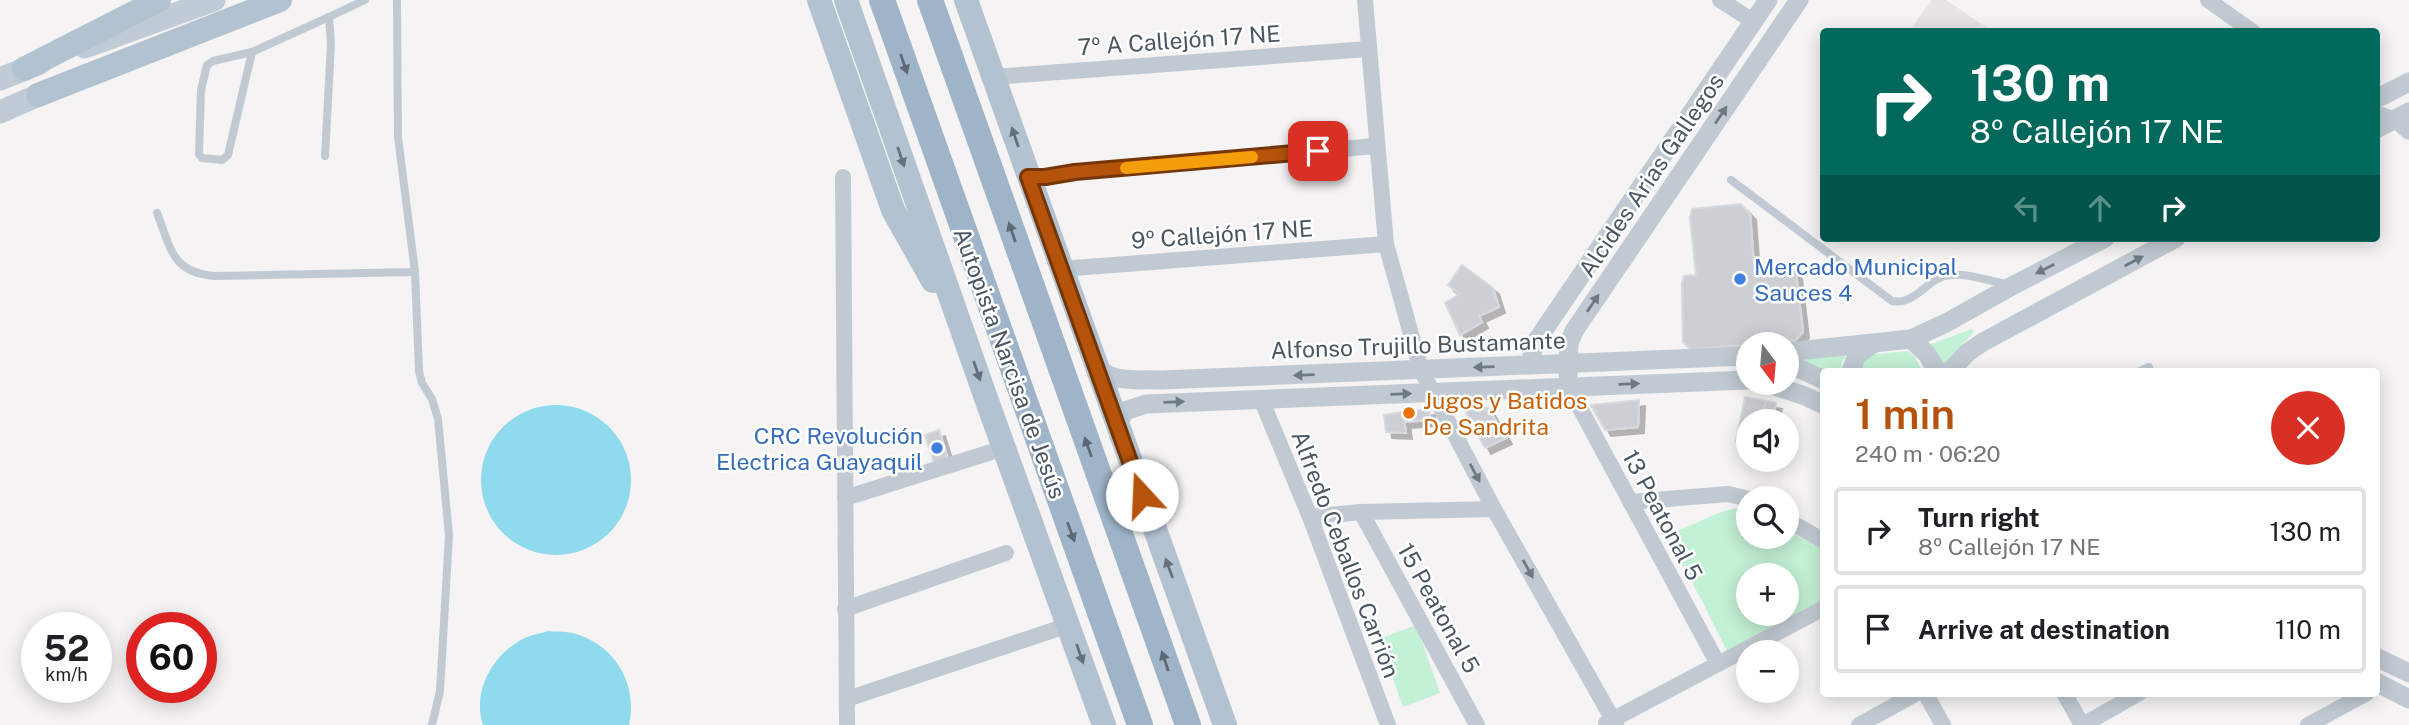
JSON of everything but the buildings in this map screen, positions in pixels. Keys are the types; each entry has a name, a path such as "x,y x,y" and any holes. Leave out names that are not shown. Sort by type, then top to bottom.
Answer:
{"highway":[{"name":"Autopista Narcisa de Jesús","path":"881,0 1140,725"},
{"name":"Autopista Narcisa de Jesús","path":"930,0 1188,725"}],"main road":[{"path":"24,69 159,0"},
{"path":"0,79 214,0"},
{"path":"0,112 247,0"},
{"path":"38,95 280,0"},
{"path":"819,0 893,210 965,338"},
{"name":"Autopista Narcisa de Jesús","path":"846,0 1104,725"},
{"path":"966,0 1225,725"}],"street":[{"path":"1365,0 1386,244 1421,370 1611,723 1820,609"},
{"path":"1720,0 1754,21"},
{"name":"Alcides Arias Gallegos","path":"1531,365 1533,346 1768,0"},
{"name":"Alcides Arias Gallegos","path":"1568,386 1567,364 1574,331 1799,0"},
{"path":"2208,0 2247,28"},
{"name":"7º A Callejón 17 NE","path":"993,77 1368,49"},
{"path":"2380,97 2409,82"},
{"path":"2380,127 2397,119"},
{"path":"1028,177 1376,146"},
{"path":"843,177 847,725"},
{"path":"1799,351 1911,340 2097,242"},
{"path":"1953,368 1967,353 1983,342 2169,242"},
{"name":"9º Callejón 17 NE","path":"1061,269 1386,244"},
{"path":"1911,340 1927,354 1935,368"},
{"path":"1851,368 1857,355 1874,343"},
{"name":"Alfonso Trujillo Bustamante","path":"1094,363 1100,371 1117,379 1161,380 1736,357"},
{"path":"1799,369 1820,378"},
{"name":"Alfonso Trujillo Bustamante","path":"1117,426 1125,411 1146,404 1736,380"},
{"name":"13 Peatonal 5","path":"1568,386 1718,664"},
{"path":"1799,394 1820,403"},
{"name":"Alfredo Ceballos Carrión","path":"1261,399 1310,517 1388,725"},
{"path":"845,498 1004,448"},
{"path":"1630,502 1728,494 1736,496"},
{"path":"1310,517 1361,512 1494,509"},
{"name":"15 Peatonal 5","path":"1361,512 1477,725"},
{"path":"1799,527 1820,539"},
{"path":"845,609 1006,553"},
{"path":"847,699 1069,625"},
{"path":"2380,659 2409,673"},
{"path":"2380,688 2409,699"},
{"path":"1859,725 1910,697"},
{"path":"1927,697 1943,725"},
{"path":"2066,697 2082,725 2132,697"},
{"path":"2308,725 2358,697"}],"lane":[{"path":"252,52 228,155 222,160 202,158 199,154 201,90 207,65 213,61 252,52 365,0"},
{"path":"397,0 398,137 415,272 419,371 439,419 449,535 440,691 432,725"},
{"path":"325,156 331,44 329,18"},
{"path":"1731,180 1892,300 1900,302 1911,298 1940,277 1951,275 2012,286"},
{"path":"157,213 176,260 195,275 415,272"}],"shaded area":[{"path":"1932,0 1946,0 1988,28 1911,28"}],"green space":[{"path":"1972,329 1974,332 1943,365 1931,344"},
{"path":"1907,351 1914,355 1920,368 1862,368 1868,355"},
{"path":"1847,354 1841,368 1820,369 1806,362 1808,356"},
{"path":"1736,508 1736,549 1799,549 1799,537 1820,548 1820,606 1799,618 1799,563 1736,563 1736,626 1784,626 1760,640 1736,640 1736,654 1730,657 1666,536 1721,512"},
{"path":"1416,625 1440,693 1403,707 1379,639"}],"water":[{"path":"556,405 585,411 609,427 625,451 631,480 625,509 609,533 585,549 556,555 527,549 503,533 487,509 481,480 487,451 503,427 527,411"},
{"path":"548,631 573,633 590,640 613,658 627,682 631,710 629,725 483,725 480,700 493,665 501,655 521,640"}],"slow traffic":[{"path":"1126,168 1252,157"}],"place":[{"name":"Mercado Municipal Sauces 4","path":"1740,279"},
{"name":"Jugos y Batidos De Sandrita","path":"1409,413"},
{"name":"CRC Revolución Electrica Guayaquil","path":"937,448"}],"route":[{"path":"1142,495 1028,177 1318,151"}]}
